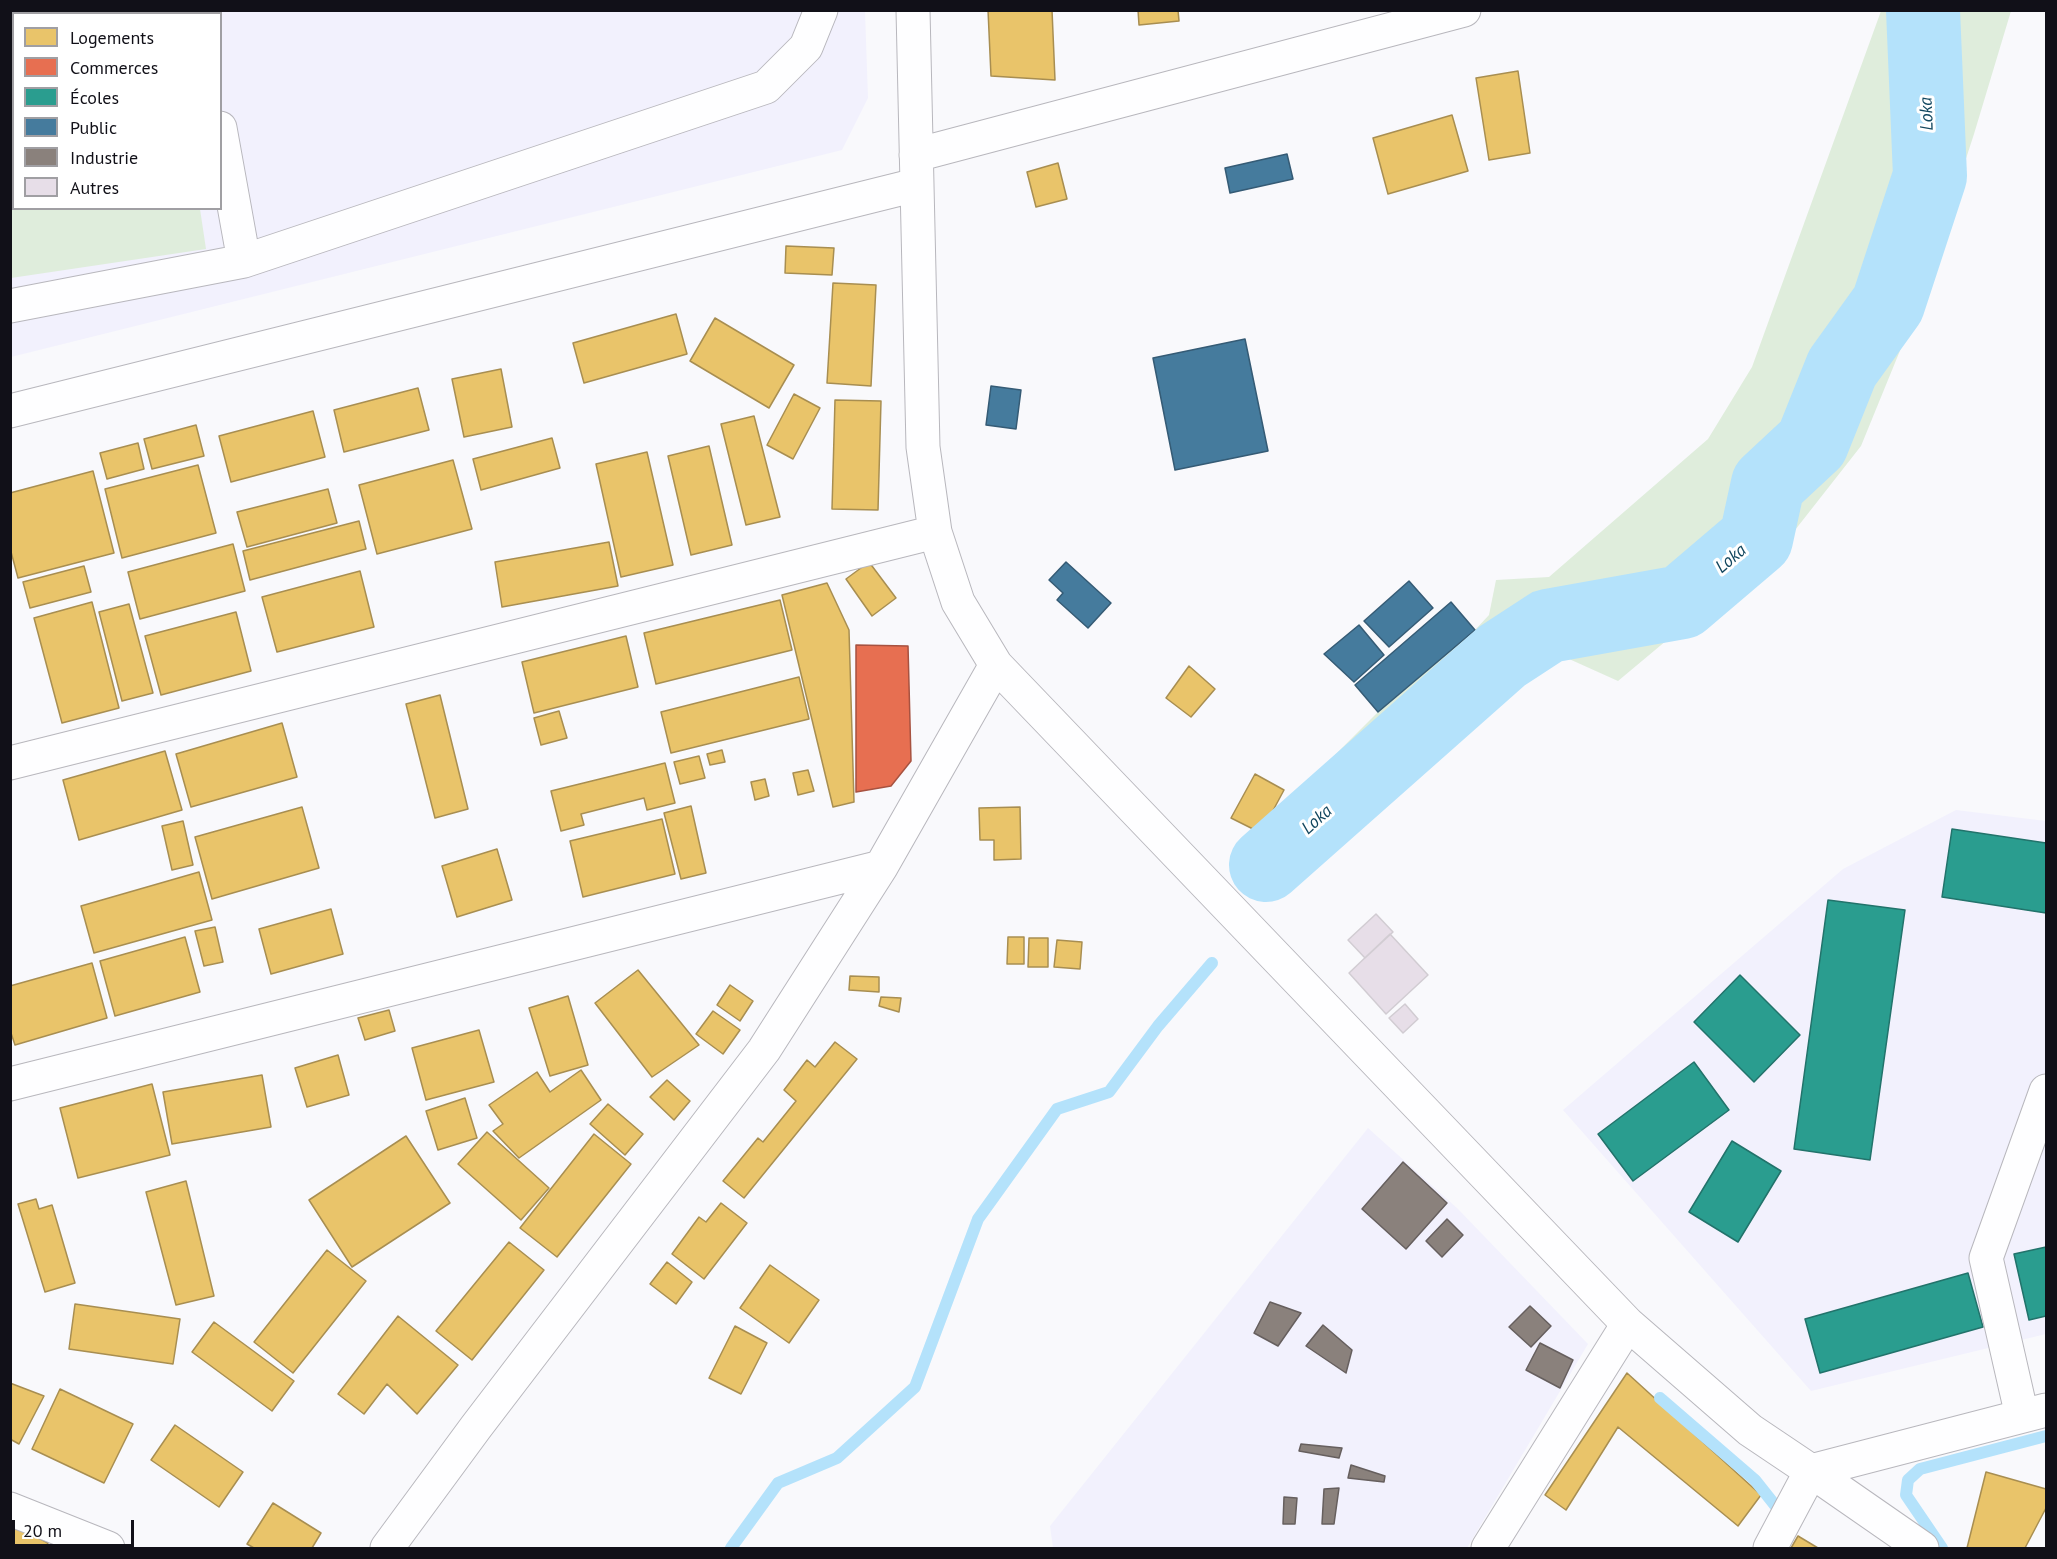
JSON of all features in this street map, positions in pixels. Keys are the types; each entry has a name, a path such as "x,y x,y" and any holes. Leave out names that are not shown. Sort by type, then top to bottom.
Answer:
{"street":[{"path":"10,306 244,261 766,87 806,47 821,10"},
{"path":"913,10 923,447 935,532 958,602 996,665 1628,1324 1750,1430 1922,1548"},
{"path":"10,411 916,170 1454,12"},
{"path":"222,139 244,261"},
{"path":"10,763 935,532"},
{"path":"387,1548 476,1427 764,1050 881,867 996,665"},
{"path":"10,1084 881,867"},
{"path":"1770,1548 1811,1471 2034,1413 1986,1258 2046,1091"},
{"path":"1488,1548 1628,1324"},
{"path":"10,1509 108,1548"}],"shaded area":[{"path":"10,11 865,11 868,98 842,150 11,357"},
{"path":"1956,810 2046,821 2046,1334 1811,1391 1563,1110 1843,869"},
{"path":"1368,1128 1457,1208 1588,1344 1467,1548 1053,1548 1050,1526"}],"green space":[{"path":"11,10 171,11 12,12 12,210 200,210 206,249 11,278"},
{"path":"1881,11 2011,11 1917,309 1861,446 1788,539 1618,681 1538,645 1274,892 1243,859 1313,777 1378,712 1475,630 1489,615 1496,580 1549,577 1708,439 1752,367"}],"building: Logements":[{"path":"988,10 1052,10 1055,80 991,76"},
{"path":"1138,10 1178,10 1179,21 1139,25"},
{"path":"1518,71 1530,153 1489,160 1476,78"},
{"path":"1452,115 1468,171 1388,194 1373,138"},
{"path":"1058,163 1067,199 1036,207 1027,172"},
{"path":"786,246 834,248 832,275 785,273"},
{"path":"833,283 876,285 871,386 827,383"},
{"path":"676,314 687,354 584,383 573,343"},
{"path":"715,318 794,365 769,408 690,361"},
{"path":"501,369 512,427 464,437 452,379"},
{"path":"418,388 429,430 344,452 334,410"},
{"path":"794,394 820,408 793,459 767,445"},
{"path":"835,400 881,401 878,510 832,509"},
{"path":"313,411 325,457 231,482 219,436"},
{"path":"754,416 780,517 746,525 721,424"},
{"path":"196,425 204,456 152,469 144,439"},
{"path":"552,438 560,468 481,490 473,459"},
{"path":"138,443 144,469 107,479 100,453"},
{"path":"709,446 732,545 691,555 668,456"},
{"path":"647,452 673,565 621,577 596,464"},
{"path":"453,460 472,529 377,554 359,485"},
{"path":"198,465 216,533 122,558 105,489"},
{"path":"93,471 114,553 18,578 10,548 10,493"},
{"path":"328,489 337,523 247,547 237,512"},
{"path":"359,521 366,549 250,580 243,551"},
{"path":"609,542 618,586 502,607 495,562"},
{"path":"233,544 245,591 140,619 128,572"},
{"path":"869,562 896,598 872,616 846,579"},
{"path":"84,566 91,592 30,608 23,582"},
{"path":"360,571 374,627 277,652 262,597"},
{"path":"827,583 849,630 854,802 833,807 782,595"},
{"path":"780,600 792,650 656,684 644,633"},
{"path":"92,602 119,708 62,723 34,618"},
{"path":"129,604 153,693 122,701 99,612"},
{"path":"236,612 251,671 161,695 145,636"},
{"path":"626,636 638,687 534,713 522,662"},
{"path":"1189,666 1215,689 1191,717 1166,698"},
{"path":"799,677 809,719 671,753 661,712"},
{"path":"440,695 468,809 435,818 406,704"},
{"path":"559,711 567,738 541,745 534,718"},
{"path":"282,723 297,777 191,807 176,754"},
{"path":"722,750 725,762 710,765 707,754"},
{"path":"165,751 182,810 79,840 63,780"},
{"path":"699,756 705,778 680,784 674,762"},
{"path":"665,763 675,803 647,810 644,798 581,814 584,825 561,831 551,791"},
{"path":"808,770 814,791 798,795 793,773"},
{"path":"1255,774 1284,790 1261,833 1231,818"},
{"path":"765,779 769,796 755,800 751,782"},
{"path":"691,806 706,873 681,879 664,813"},
{"path":"302,807 319,868 212,899 195,837"},
{"path":"1020,807 1021,859 994,860 994,840 980,840 979,808"},
{"path":"662,819 675,874 583,897 570,841"},
{"path":"183,821 193,865 172,870 162,826"},
{"path":"497,849 512,900 457,917 442,866"},
{"path":"199,872 212,920 94,953 81,906"},
{"path":"331,909 343,954 271,974 259,929"},
{"path":"215,927 223,962 204,966 195,931"},
{"path":"185,937 200,992 115,1016 100,961"},
{"path":"1008,937 1024,937 1024,964 1007,964"},
{"path":"1029,938 1048,938 1048,967 1028,967"},
{"path":"1057,940 1082,942 1080,969 1054,967"},
{"path":"92,963 107,1018 15,1045 10,1030 10,986"},
{"path":"638,970 699,1045 652,1077 595,1003"},
{"path":"850,976 879,977 879,992 849,990"},
{"path":"730,985 753,1001 740,1021 717,1005"},
{"path":"568,996 588,1065 550,1076 529,1008"},
{"path":"881,997 901,998 899,1012 879,1006"},
{"path":"389,1010 395,1031 365,1040 358,1018"},
{"path":"713,1011 740,1030 723,1054 696,1034"},
{"path":"479,1030 494,1082 426,1100 412,1048"},
{"path":"835,1042 857,1059 744,1198 723,1181 758,1138 763,1142 796,1101 784,1090 807,1060 815,1067"},
{"path":"338,1055 349,1095 307,1107 295,1068"},
{"path":"581,1070 601,1100 519,1158 493,1131 503,1124 489,1105 537,1072 550,1092"},
{"path":"262,1075 271,1127 172,1144 163,1092"},
{"path":"667,1080 690,1101 674,1120 650,1097"},
{"path":"152,1084 170,1155 78,1178 60,1108"},
{"path":"465,1098 477,1138 438,1150 426,1111"},
{"path":"608,1104 643,1134 625,1155 590,1124"},
{"path":"487,1132 549,1188 521,1220 458,1164"},
{"path":"594,1134 631,1164 557,1257 520,1228"},
{"path":"406,1136 450,1203 352,1267 309,1200"},
{"path":"186,1181 214,1296 176,1305 146,1192"},
{"path":"36,1199 39,1209 52,1205 75,1283 45,1292 18,1204"},
{"path":"721,1203 747,1223 704,1279 672,1254 699,1217 706,1222"},
{"path":"509,1242 544,1270 472,1360 436,1331"},
{"path":"327,1250 366,1281 293,1373 254,1342"},
{"path":"667,1262 692,1282 676,1304 650,1284"},
{"path":"770,1265 819,1300 789,1343 740,1308"},
{"path":"75,1304 180,1319 173,1364 69,1349"},
{"path":"398,1316 458,1365 417,1414 387,1384 364,1414 338,1394"},
{"path":"214,1322 294,1381 272,1411 192,1352"},
{"path":"735,1326 767,1343 741,1394 709,1378"},
{"path":"1627,1373 1761,1495 1738,1526 1618,1427 1566,1510 1545,1495"},
{"path":"10,1383 44,1396 19,1444 10,1439"},
{"path":"60,1389 133,1424 104,1483 32,1449"},
{"path":"175,1425 243,1472 219,1507 151,1460"},
{"path":"1986,1472 2046,1489 2046,1508 2025,1548 1967,1548"},
{"path":"273,1503 321,1533 312,1548 254,1548 247,1544"},
{"path":"16,1526 48,1543 45,1548 10,1548 10,1537"},
{"path":"1798,1536 1818,1548 1791,1548"}],"building: Commerces":[{"path":"856,645 908,646 911,761 891,786 856,792"}],"building: Écoles":[{"path":"1952,829 2046,843 2046,913 1942,897"},
{"path":"1828,900 1905,910 1870,1160 1794,1149"},
{"path":"1740,975 1800,1035 1754,1082 1694,1022"},
{"path":"1694,1062 1729,1110 1633,1181 1598,1134"},
{"path":"1732,1141 1781,1171 1738,1242 1689,1212"},
{"path":"2046,1247 2046,1316 2029,1320 2014,1254"},
{"path":"1968,1273 1983,1327 1820,1373 1805,1319"}],"building: Public":[{"path":"1287,154 1293,179 1230,193 1225,168"},
{"path":"1245,339 1268,451 1175,470 1153,358"},
{"path":"991,386 1021,390 1016,429 986,425"},
{"path":"1066,562 1111,603 1088,628 1057,600 1063,593 1049,580"},
{"path":"1409,581 1433,608 1389,647 1364,621"},
{"path":"1451,602 1475,630 1378,712 1355,685"},
{"path":"1359,625 1384,655 1354,682 1324,654"}],"building: Industrie":[{"path":"1403,1162 1447,1203 1406,1249 1362,1209"},
{"path":"1447,1219 1463,1235 1442,1257 1426,1241"},
{"path":"1270,1302 1301,1313 1278,1346 1254,1333"},
{"path":"1530,1306 1551,1326 1531,1347 1509,1327"},
{"path":"1323,1325 1352,1350 1346,1373 1306,1346"},
{"path":"1540,1343 1573,1360 1560,1388 1526,1370"},
{"path":"1301,1444 1342,1448 1339,1458 1299,1451"},
{"path":"1351,1465 1385,1476 1384,1482 1348,1478"},
{"path":"1339,1488 1334,1524 1322,1524 1324,1489"},
{"path":"1284,1497 1297,1498 1295,1524 1283,1524"}],"building: Autres":[{"path":"1376,914 1393,932 1365,958 1348,940"},
{"path":"1390,934 1428,975 1386,1014 1349,973"},
{"path":"1405,1004 1418,1019 1403,1033 1389,1018"}],"waterway":[{"name":"Loka","path":"1266,865 1502,656 1548,626 1682,602 1756,539 1768,484 1812,443 1842,368 1888,304 1930,176 1923,10"},
{"path":"731,1548 778,1483 837,1458 915,1387 978,1219 1057,1109 1109,1092 1158,1026 1212,963"},
{"path":"1660,1398 1755,1480 1778,1509"},
{"path":"1942,1548 1906,1495 1908,1480 1920,1469 2046,1436"}]}
